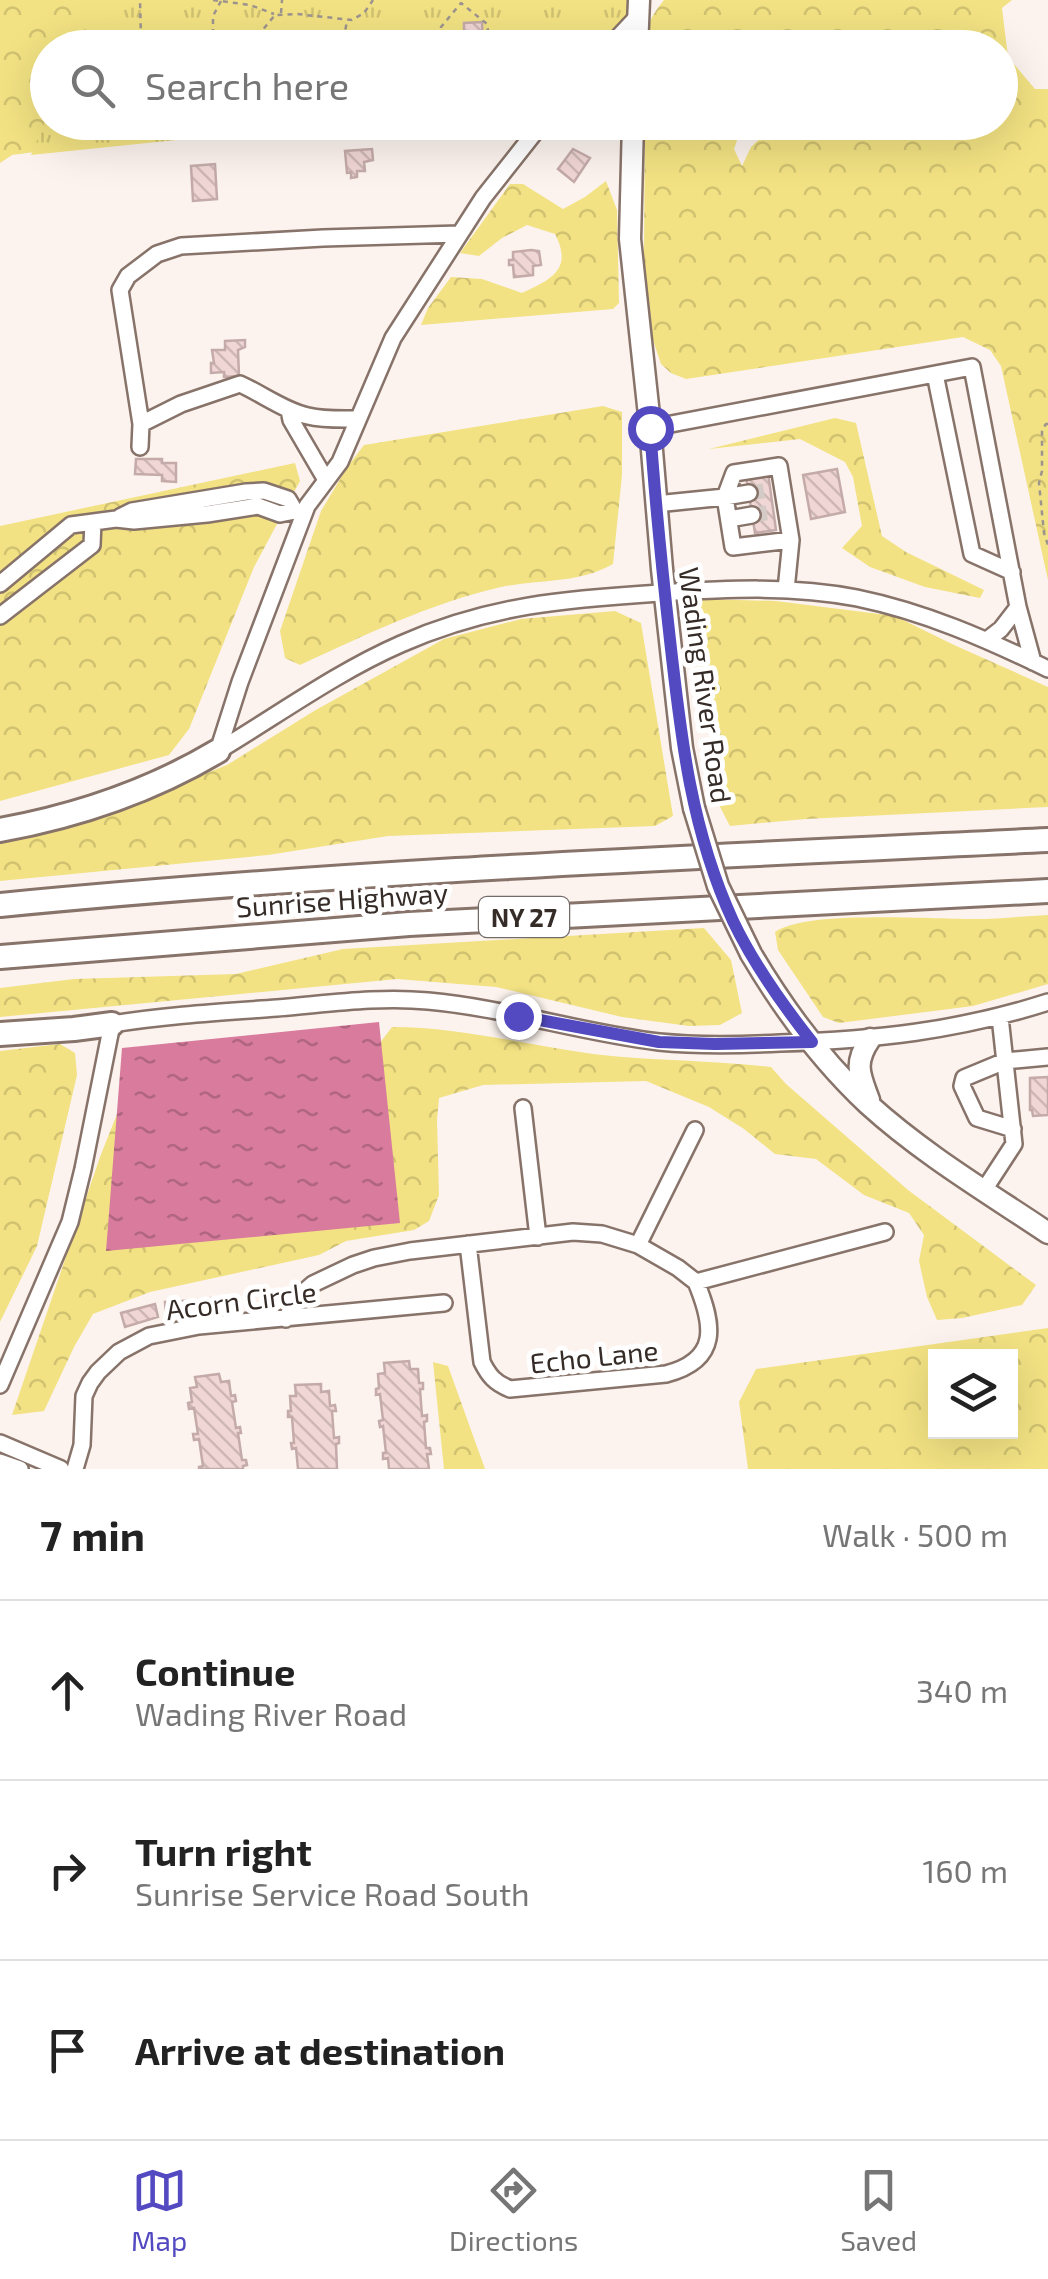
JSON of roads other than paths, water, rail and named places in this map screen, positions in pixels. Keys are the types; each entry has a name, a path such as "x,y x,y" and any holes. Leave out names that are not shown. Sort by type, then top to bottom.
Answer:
{"highway":[{"path":"0,830 116,799 218,751"},
{"name":"Sunrise Highway","path":"0,905 488,868 1048,840"},
{"name":"Sunrise Highway","path":"0,957 410,924 1048,891"},
{"path":"0,1034 112,1024"}],"main road":[{"name":"Wading River Road","path":"633,140 630,239 682,748 694,808 718,886 750,954 776,994 812,1042 872,1107 938,1159 1048,1233"},
{"path":"870,1040 859,1064 872,1107"}],"street":[{"path":"622,30 639,7"},
{"path":"218,751 300,513 340,462 393,338 482,198 529,140"},
{"path":"140,446 141,424 120,290 128,276 157,254 181,246 459,234"},
{"path":"650,428 972,367 1018,607 1041,665"},
{"path":"935,374 972,554 1012,572"},
{"path":"141,424 181,404 240,384 311,417 358,419"},
{"path":"290,410 291,420 326,480"},
{"path":"786,590 791,540 776,489 779,466 734,474 725,496 733,547 791,540"},
{"path":"0,584 71,525 116,519 132,511 206,506 246,492 264,491 288,499 300,513"},
{"path":"656,504 748,494"},
{"path":"729,519 752,516"},
{"path":"0,616 92,544 93,522"},
{"path":"218,751 401,644 488,613 544,602 726,589 834,594 938,620 1041,665"},
{"path":"988,640 1018,607"},
{"path":"0,1385 70,1222 112,1024 409,1000 472,1007 659,1042 812,1042 870,1040 937,1031 1048,1002"},
{"path":"984,1190 1014,1144 1000,1016"},
{"path":"1013,1129 977,1118 962,1086 964,1078 1005,1060 1048,1057"},
{"path":"524,1108 538,1236"},
{"path":"638,1246 695,1130"},
{"path":"286,1319 296,1298 313,1284 354,1265 410,1251 573,1232 602,1234 638,1246 696,1282 885,1232"},
{"name":"Echo Lane","path":"468,1244 482,1362 488,1376 510,1389 686,1370 705,1350 709,1332 707,1309 696,1282"},
{"name":"Acorn Circle","path":"76,1469 82,1444 84,1396 98,1372 120,1352 149,1336 199,1326 444,1303"},
{"path":"0,1444 13,1462 61,1469"}],"water":[{"path":"379,1022 400,1223 106,1251 122,1048"}],"tunnel":[{"path":"749,493 770,490"},
{"path":"752,515 773,512"}]}
